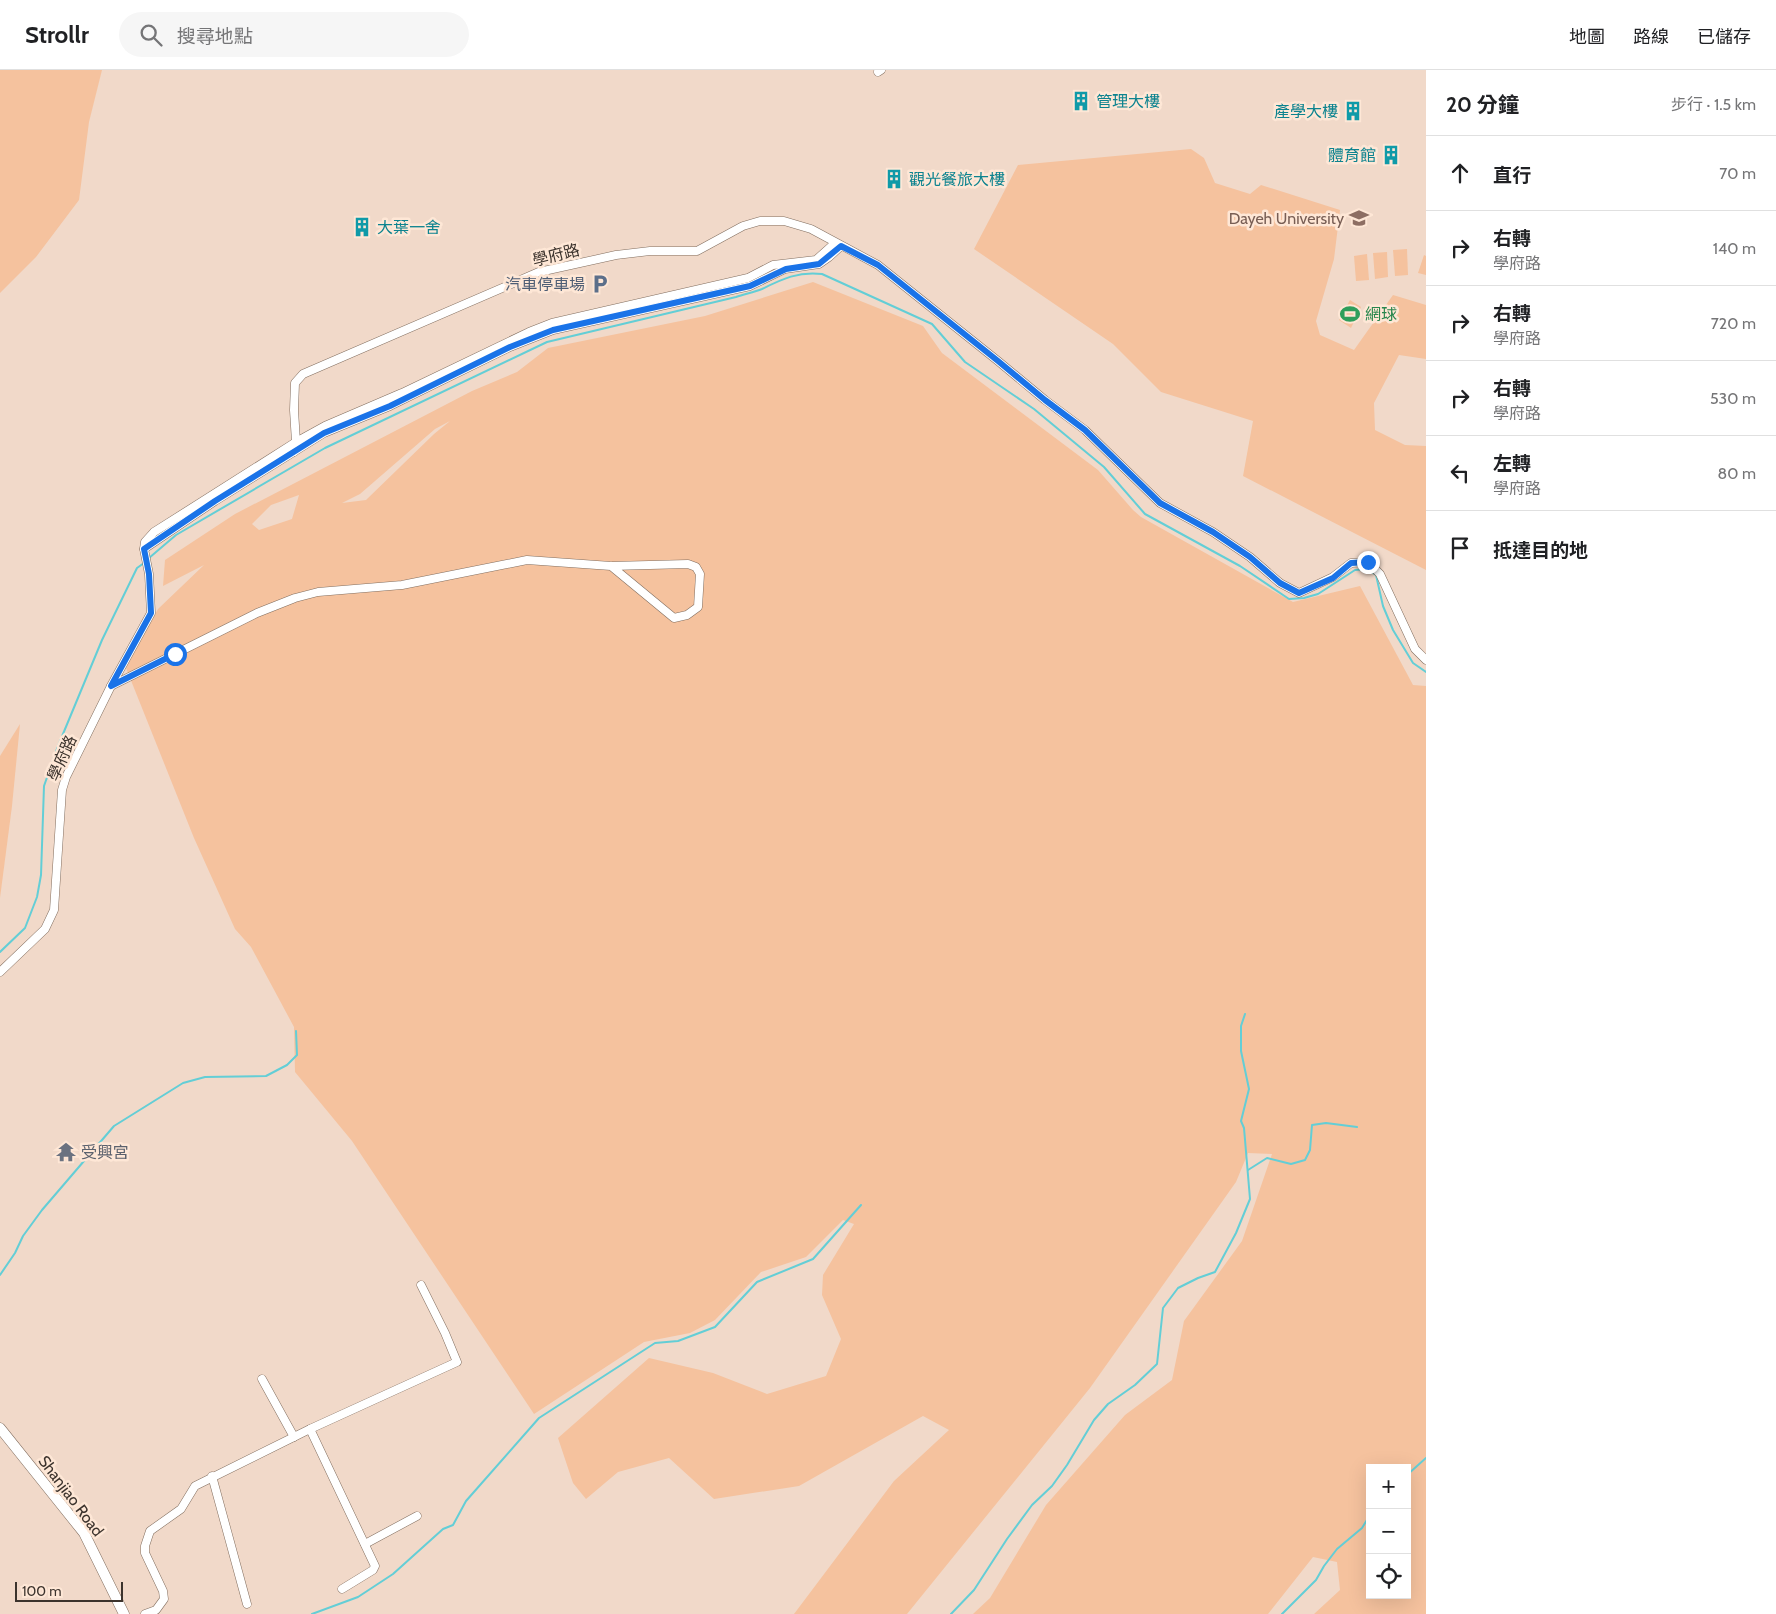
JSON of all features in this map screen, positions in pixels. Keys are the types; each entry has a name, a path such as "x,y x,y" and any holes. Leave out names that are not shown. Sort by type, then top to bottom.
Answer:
{"main road":[{"name":"Shanjiao Road","path":"0,1428 84,1533 124,1614"}],"street":[{"name":"學府路","path":"294,452 296,442 295,382 303,374 539,272 616,255 650,251 697,251 743,226 760,221 784,220 811,229 878,265 1085,430 1160,503 1220,537 1250,557 1285,587 1299,593 1333,578 1351,563 1368,562 1380,574 1415,649 1426,660"},
{"path":"144,549 145,542 154,532 296,442 325,426 402,393 529,332 552,323 748,278 773,265 816,260 838,244"},
{"path":"144,549 207,506 324,433 390,406 510,347 553,330 750,286 786,269 819,264 838,244"},
{"name":"學府路","path":"0,972 45,929 54,910 62,790 66,777 111,686 151,613 149,574 144,549"},
{"path":"111,686 257,613 295,598 318,592 402,585 526,560 611,566 688,564 696,567 700,574 698,606 687,615 674,618 611,566"},
{"path":"144,1614 156,1610 164,1599 163,1591 145,1553 144,1546 150,1531 182,1509 195,1486 310,1429 457,1362 421,1285"},
{"path":"262,1379 294,1437"},
{"path":"310,1429 374,1566 373,1570 342,1588"},
{"path":"212,1476 247,1604"},
{"path":"365,1544 416,1516"}],"shaded area":[{"path":"0,70 102,70 89,122 79,200 36,257 0,293"},
{"path":"1191,149 1204,158 1215,183 1250,194 1261,185 1340,210 1334,259 1316,321 1320,335 1354,350 1393,295 1426,305 1426,359 1399,355 1374,403 1375,430 1405,445 1426,446 1426,570 1243,476 1253,421 1161,392 1113,344 974,249 1018,165"},
{"name":"網球","path":"1407,249 1408,275 1395,276 1393,250"},
{"name":"網球","path":"1387,252 1388,277 1375,279 1373,253"},
{"name":"網球","path":"1367,254 1369,280 1356,281 1354,256"},
{"path":"1424,255 1426,256 1426,275 1418,273"},
{"path":"813,282 923,326 942,353 1098,470 1141,517 1293,602 1360,586 1413,685 1426,686 1426,1614 1314,1614 1340,1590 1337,1562 1313,1557 1268,1614 973,1614 990,1598 1046,1505 1125,1415 1172,1380 1184,1321 1242,1241 1272,1154 1248,1153 1236,1182 1090,1388 907,1614 794,1614 894,1481 949,1430 923,1416 799,1486 714,1499 669,1458 618,1472 586,1499 573,1483 558,1438 649,1358 713,1373 767,1394 826,1376 841,1339 822,1295 823,1275 854,1224 843,1220 806,1257 761,1272 715,1320 690,1333 644,1342 534,1414 352,1141 295,1072 294,1027 251,947 235,929 194,838 126,668 158,609 204,565 163,586 165,560 235,514 472,391 517,372 548,348 705,316","holes":["450,421 366,500 342,503 360,494 435,429","299,495 292,519 259,530 252,524 271,505"]},
{"name":"網球","path":"1350,300 1361,307 1351,328 1339,320"},
{"path":"20,724 12,806 0,898 0,756"}],"waterway":[{"path":"149,558 176,535 325,448 547,342 736,297 762,289 784,279 814,273 822,274 932,324 965,362 1034,409 1104,467 1145,514 1240,566 1289,599 1304,598 1318,594 1355,570 1367,569 1376,575 1383,606 1393,630 1413,663 1426,672"},
{"path":"0,952 25,928 37,897 41,875 44,786 58,746 102,640 137,568 144,563"},
{"path":"951,1614 974,1590 1032,1505 1052,1486 1094,1420 1108,1404 1135,1385 1157,1364 1163,1308 1178,1288 1215,1272 1236,1233 1250,1199 1244,1128 1241,1121 1249,1089 1241,1051 1241,1026 1245,1014"},
{"path":"0,1275 15,1253 23,1236 42,1210 114,1126 183,1083 205,1077 266,1076 287,1065 297,1055 296,1031"},
{"path":"1248,1170 1267,1158 1291,1164 1305,1160 1310,1150 1312,1125 1326,1123 1357,1127"},
{"path":"312,1614 358,1597 393,1574 443,1529 453,1525 466,1501 539,1418 655,1343 678,1341 715,1327 757,1282 813,1259 861,1205"},
{"path":"1411,1471 1426,1458"},
{"path":"1282,1614 1316,1580 1337,1549 1362,1528 1366,1522"}],"place":[{"name":"管理大樓","path":"1081,101"},
{"name":"產學大樓","path":"1353,111"},
{"name":"體育館","path":"1391,155"},
{"name":"觀光餐旅大樓","path":"894,179"},
{"name":"Dayeh University","path":"1359,218"},
{"name":"大葉一舍","path":"362,227"},
{"name":"汽車停車場","path":"600,284"},
{"name":"網球","path":"1350,314"},
{"name":"受興宮","path":"66,1152"}],"route":[{"path":"175,654 111,686 151,613 149,574 144,549 215,501 324,433 390,406 510,347 553,330 750,286 786,269 819,264 841,246 878,265 1085,430 1160,503 1213,532 1250,557 1290,590 1299,593 1333,578 1351,563 1368,562"}]}
